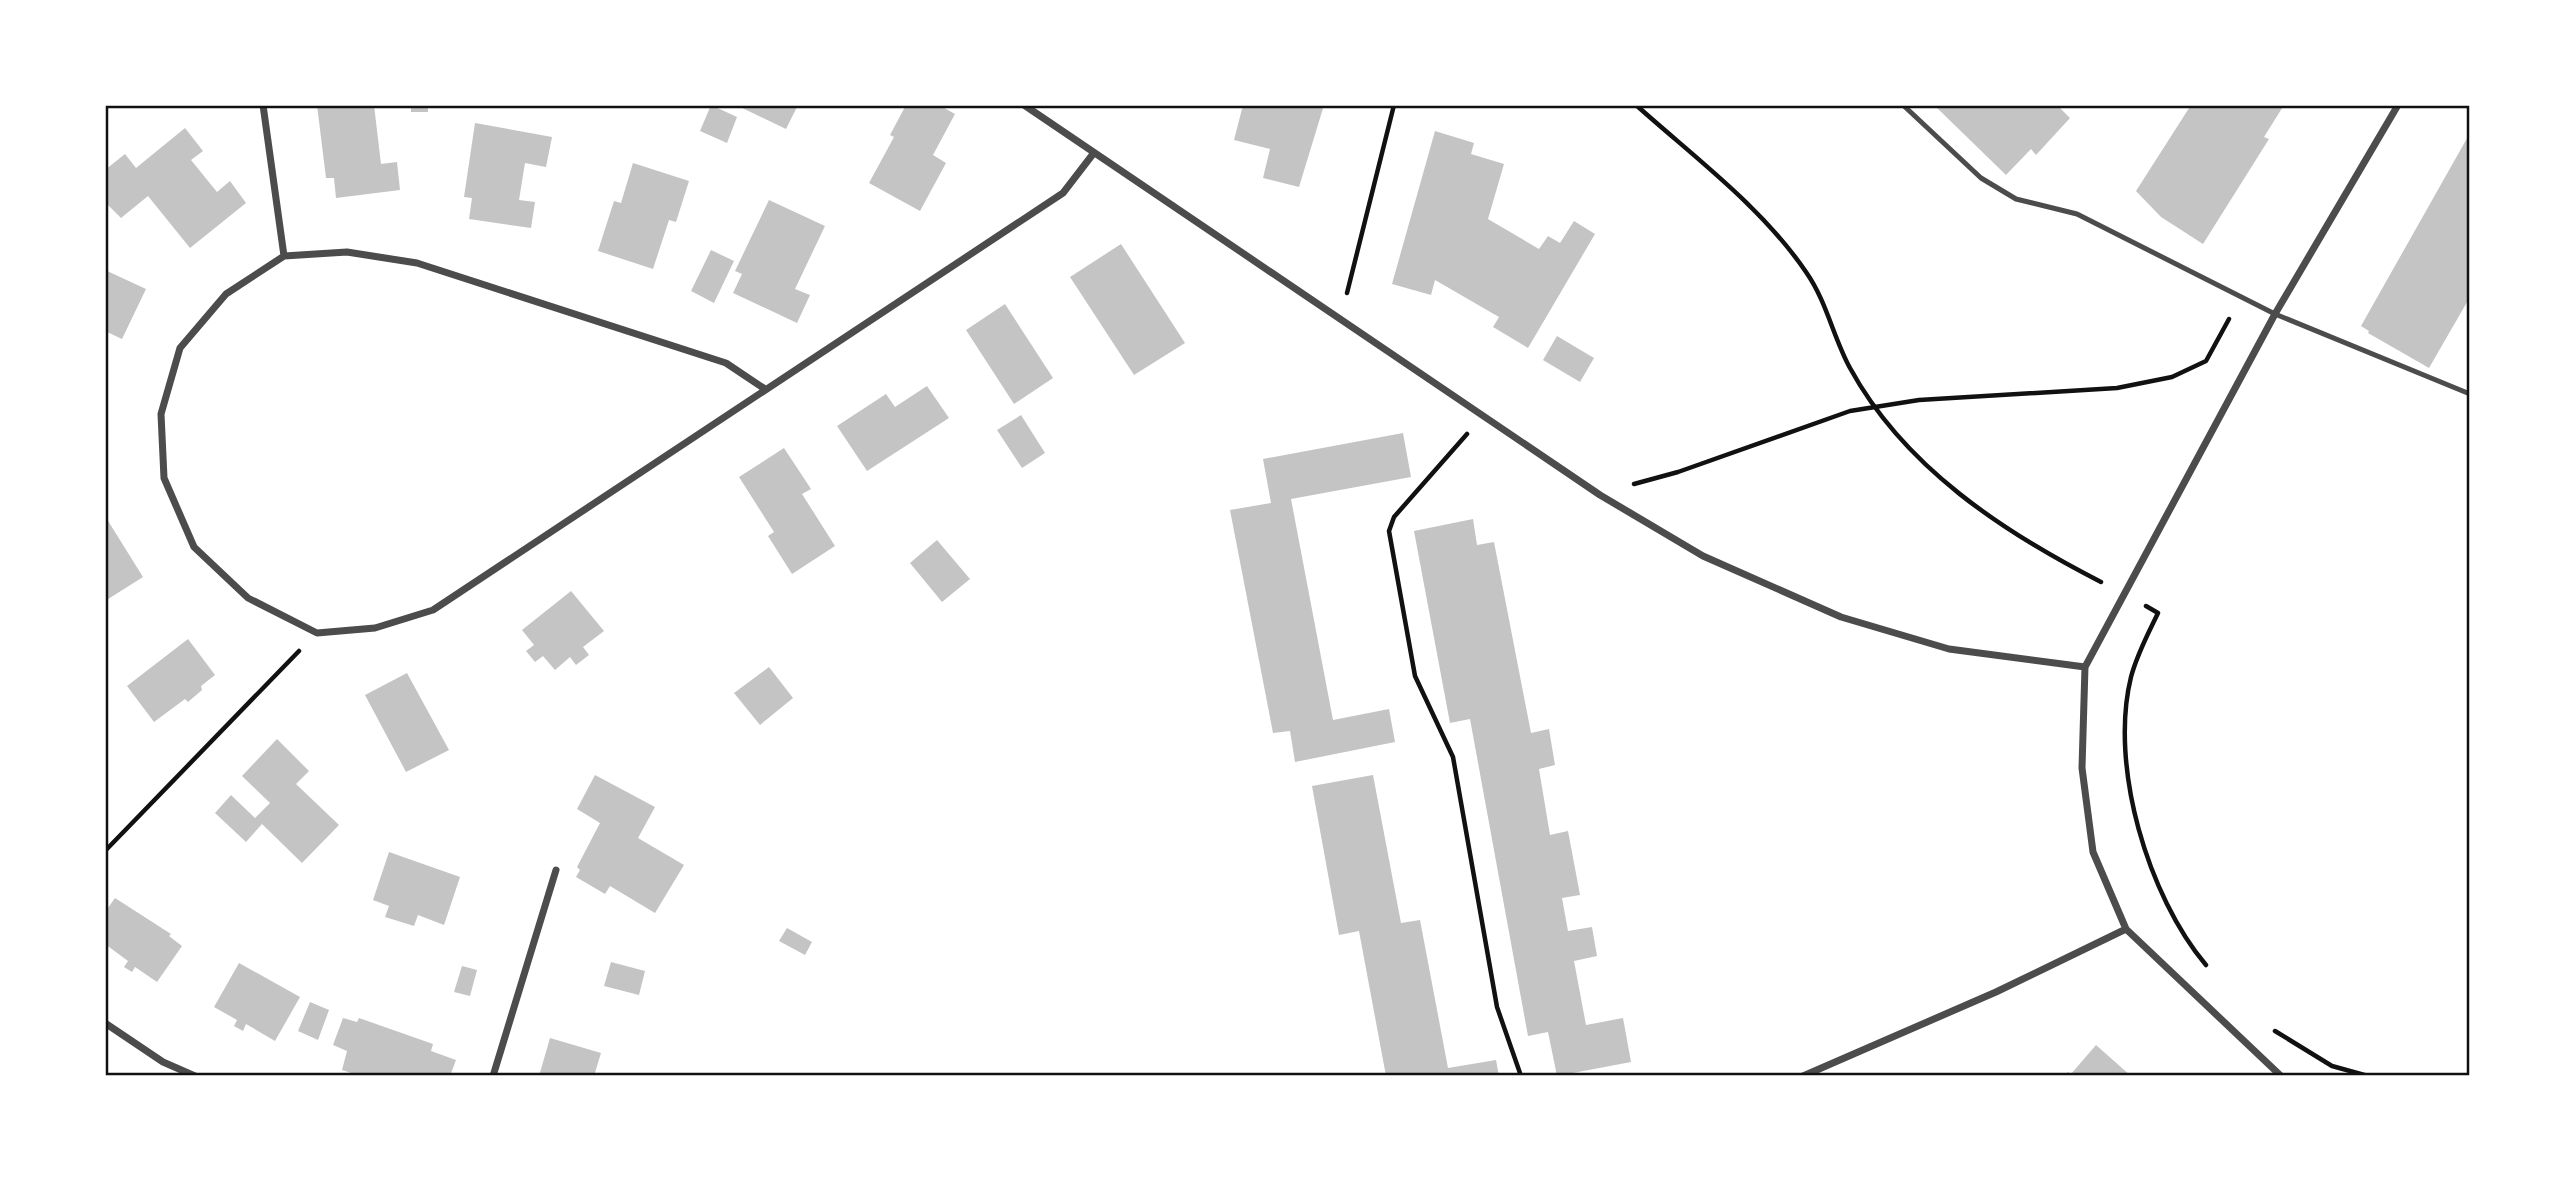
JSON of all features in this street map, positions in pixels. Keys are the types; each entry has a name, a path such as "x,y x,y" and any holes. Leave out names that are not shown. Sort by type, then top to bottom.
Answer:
{"street":[{"path":"262,105 284,256"},
{"path":"1024,105 1600,495 1703,556 1841,617 1949,649 2085,667"},
{"path":"2281,1076 2126,929 2093,852 2082,768 2085,667 2275,314 2398,105"},
{"path":"765,389 726,363 417,263 347,252 284,256 226,294 180,348 161,414 164,478 194,547 248,598 317,633 375,628 433,610 1063,193 1093,154"},
{"path":"492,1076 555,870"},
{"path":"1803,1076 1996,992 2126,929"},
{"path":"105,1023 163,1062 195,1076"},
{"path":"1829,1066 1832,1076"}],"lane":[{"path":"1903,105 1981,178 2016,199 2077,214 2275,314 2470,394"}],"path":[{"path":"1337,317 1349,289 1394,105"},
{"path":"1636,105 1773,229 1807,273 1829,312 1850,367 1884,422 1932,474 1996,519 2158,613 2131,678 2124,733 2133,807 2162,891 2187,943 2209,969"},
{"path":"1600,495 1678,472 1850,411 1919,400 2117,388 2172,377 2206,362 2241,296"},
{"path":"1484,415 1394,517 1389,531 1415,676 1453,757 1497,1007 1521,1076"},
{"path":"105,851 317,633"},
{"path":"2273,1029 2294,1045 2332,1066 2368,1076"}],"building":[{"path":"317,105 374,105 381,164 397,162 400,190 336,198 334,178 326,178"},
{"path":"411,105 428,105 428,112 411,112"},
{"path":"711,105 737,117 727,143 700,131"},
{"path":"736,105 798,105 786,129"},
{"path":"906,105 939,105 955,114 933,155 946,163 920,211 869,183 894,137 890,135"},
{"path":"1243,105 1324,105 1299,187 1263,178 1270,149 1234,140"},
{"path":"1934,105 2057,105 2070,118 2036,155 2031,149 2006,175"},
{"path":"2191,105 2284,105 2264,137 2269,139 2203,244 2161,217 2136,191"},
{"path":"475,123 552,137 546,167 525,163 519,200 535,202 531,228 469,219 472,198 464,197"},
{"path":"185,128 203,151 191,160 217,192 230,181 246,203 190,248 148,196 121,218 105,202 105,170 125,154 136,168"},
{"path":"1435,131 1474,143 1471,154 1504,164 1488,219 1539,249 1548,236 1560,243 1574,221 1595,234 1528,348 1493,327 1499,317 1435,280 1431,295 1392,284"},
{"path":"2470,133 2470,297 2429,368 2368,333 2369,331 2361,326"},
{"path":"633,163 689,181 676,222 669,220 653,269 598,251 614,201 621,203"},
{"path":"769,200 825,226 795,289 810,295 797,323 733,293 742,274 735,271"},
{"path":"1121,244 1185,343 1134,375 1070,277"},
{"path":"711,250 734,261 714,303 691,291"},
{"path":"105,270 146,289 122,339 105,331"},
{"path":"1005,304 1053,378 1014,404 966,330"},
{"path":"1557,336 1594,358 1580,382 1543,360"},
{"path":"927,386 949,418 867,471 837,426 886,394 895,407"},
{"path":"1021,415 1045,453 1022,468 997,430"},
{"path":"1403,433 1411,477 1291,499 1333,720 1389,709 1395,742 1295,762 1290,731 1273,733 1230,510 1271,503 1263,459"},
{"path":"784,448 811,489 802,494 835,546 792,574 768,536 774,532 739,477"},
{"path":"105,516 143,577 105,601"},
{"path":"1473,519 1477,545 1494,542 1531,733 1549,729 1555,765 1539,769 1550,835 1568,831 1580,895 1562,898 1568,931 1592,927 1597,956 1574,961 1586,1025 1623,1018 1631,1062 1557,1076 1548,1032 1528,1036 1470,719 1450,723 1414,531"},
{"path":"937,540 970,579 942,602 910,563"},
{"path":"571,591 604,631 583,647 589,655 576,665 570,657 555,670 543,656 535,662 526,651 534,645 522,630"},
{"path":"188,639 215,675 201,686 202,690 188,702 185,699 154,722 127,686"},
{"path":"769,667 793,698 760,725 734,693"},
{"path":"407,673 449,750 406,772 365,695"},
{"path":"277,739 309,771 296,784 339,825 302,863 262,824 246,842 215,813 231,795 255,818 270,803 242,776"},
{"path":"595,775 655,807 638,838 684,865 655,913 610,886 605,894 576,877 580,870 577,867 600,823 577,809"},
{"path":"1373,775 1401,923 1420,920 1448,1068 1496,1060 1499,1076 1386,1076 1359,931 1339,935 1312,786"},
{"path":"389,852 460,877 444,925 418,915 414,926 385,917 389,906 373,900"},
{"path":"115,898 171,934 169,936 182,946 157,982 135,967 132,972 124,967 128,961 105,944 105,912"},
{"path":"787,928 812,942 805,955 779,941"},
{"path":"611,962 645,971 639,995 604,986"},
{"path":"239,963 300,997 275,1041 246,1024 243,1031 234,1026 237,1020 214,1007"},
{"path":"462,966 477,970 470,996 454,992"},
{"path":"310,1002 329,1010 318,1040 298,1031"},
{"path":"343,1018 357,1022 359,1018 433,1044 431,1051 456,1060 450,1076 360,1076 342,1070 347,1051 333,1045"},
{"path":"550,1038 601,1053 594,1076 539,1076"},
{"path":"2096,1045 2131,1076 2064,1076 2068,1072 2071,1074"}]}
